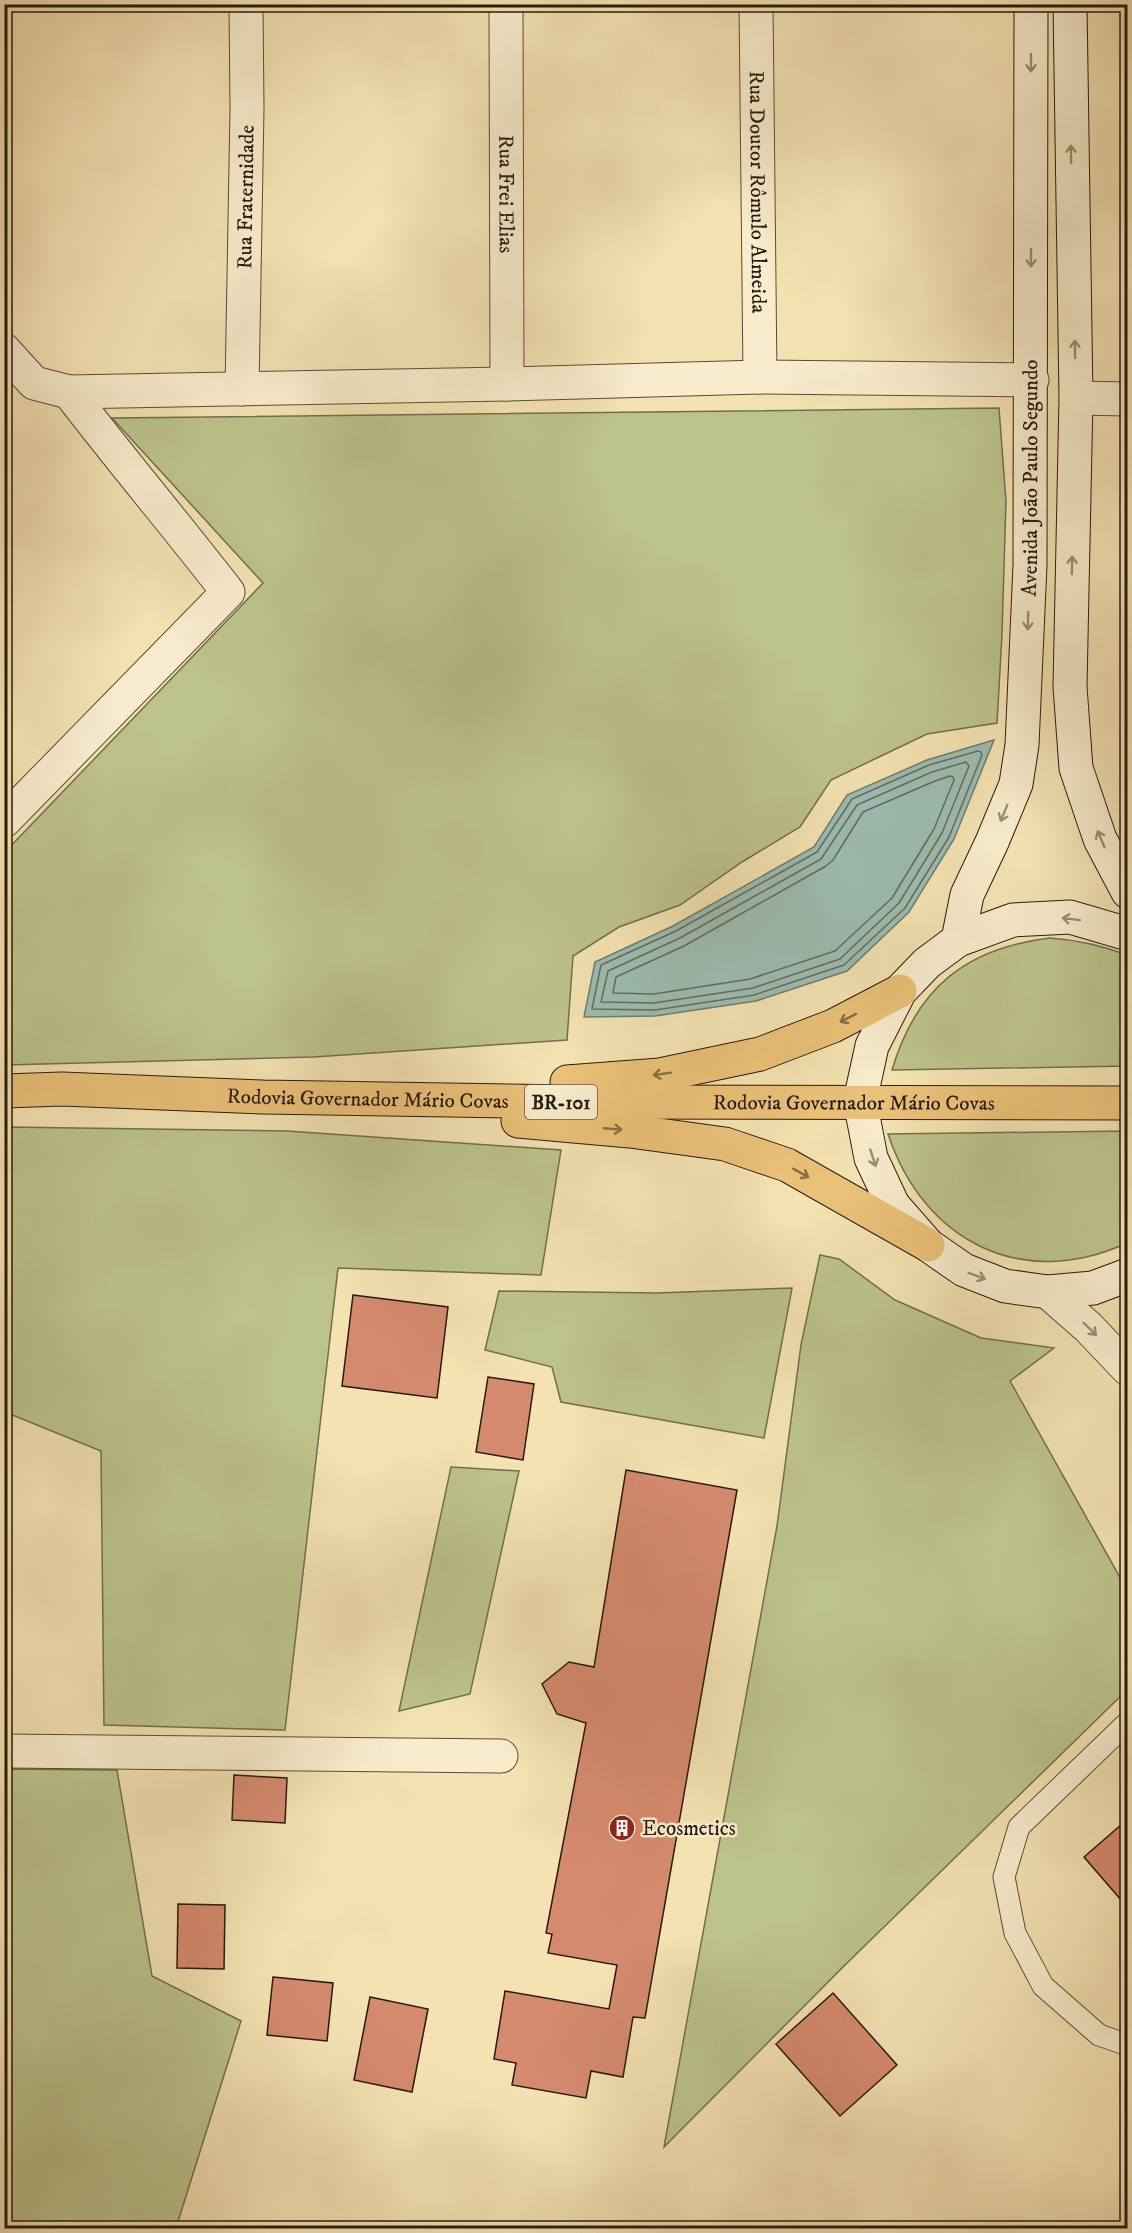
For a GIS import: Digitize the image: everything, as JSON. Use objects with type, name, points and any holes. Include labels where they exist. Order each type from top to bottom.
[{"type":"highway","points":[[262,1097],[340,1085],[416,1080],[575,1082],[660,1075],[760,1054],[833,1026],[900,991]]},
{"type":"highway","name":"Rodovia Governador Mário Covas","points":[[4,1091],[62,1089],[262,1097],[572,1102],[1128,1103]]},
{"type":"highway","points":[[262,1097],[305,1107],[469,1117],[619,1130],[724,1144],[787,1165],[927,1245]]},
{"type":"street","name":"Rua Fraternidade","points":[[242,388],[247,109],[246,4]]},
{"type":"street","name":"Rua Frei Elias","points":[[507,4],[507,384]]},
{"type":"street","name":"Rua Doutor Rômulo Almeida","points":[[756,4],[760,377]]},
{"type":"street","name":"Avenida João Paulo Segundo","points":[[958,940],[967,895],[1016,784],[1022,745],[1030,565],[1032,380],[1030,4]]},
{"type":"street","name":"Avenida João Paulo Segundo","points":[[1070,4],[1076,398],[1070,687],[1076,768],[1100,839],[1128,892]]},
{"type":"street","points":[[4,350],[34,384],[69,392],[760,377],[1032,380]]},
{"type":"street","points":[[4,821],[228,592],[69,392]]},
{"type":"street","points":[[1076,398],[1128,399]]},
{"type":"street","points":[[1128,934],[1070,917],[1013,920],[958,940],[927,963],[900,991],[872,1046],[860,1101],[871,1158],[893,1205],[927,1245],[964,1270],[1005,1286],[1048,1292],[1093,1288],[1128,1275]]},
{"type":"street","points":[[1048,1292],[1088,1326],[1128,1370]]},
{"type":"street","points":[[4,1751],[501,1756]]},
{"type":"lane","points":[[1128,1722],[1019,1827],[1004,1877],[1015,1933],[1044,1986],[1099,2035],[1128,2045]]},
{"type":"green space","points":[[999,408],[1006,501],[997,723],[927,734],[831,780],[800,827],[742,862],[680,905],[619,927],[573,956],[567,1040],[314,1057],[5,1065],[5,852],[263,583],[112,418]]},
{"type":"green space","points":[[1050,938],[1108,948],[1127,955],[1127,1066],[892,1070],[902,1041],[915,1017],[930,995],[948,977],[993,951]]},
{"type":"green space","points":[[5,1127],[287,1131],[561,1150],[541,1275],[338,1268],[285,1730],[104,1725],[101,1451],[5,1412]]},
{"type":"green space","points":[[1127,1131],[1127,1243],[1088,1257],[1050,1261],[1015,1258],[982,1247],[952,1229],[926,1203],[904,1172],[888,1134]]},
{"type":"green space","points":[[820,1255],[839,1259],[895,1300],[981,1338],[1054,1348],[1010,1381],[1127,1590],[1127,1690],[845,1965],[664,2147],[777,1526],[801,1345]]},
{"type":"green space","points":[[792,1288],[764,1438],[561,1402],[552,1367],[485,1350],[499,1291],[657,1293]]},
{"type":"green space","points":[[451,1467],[519,1471],[470,1694],[399,1711]]},
{"type":"green space","points":[[5,1769],[117,1770],[152,1976],[241,2021],[176,2228],[9,2228],[5,2226]]},
{"type":"water","points":[[994,740],[954,839],[909,912],[847,971],[756,1001],[655,1016],[584,1017],[595,962],[673,926],[814,847],[847,795],[927,760]]},
{"type":"building","points":[[353,1295],[448,1307],[437,1398],[342,1386]]},
{"type":"building","points":[[488,1377],[534,1384],[523,1460],[476,1452]]},
{"type":"building","name":"Ecosmetics","points":[[626,1470],[737,1490],[645,2018],[633,2017],[623,2077],[591,2071],[586,2098],[512,2085],[516,2063],[494,2059],[505,1991],[609,2009],[617,1965],[548,1953],[552,1934],[546,1933],[586,1723],[557,1714],[542,1684],[569,1662],[594,1667]]},
{"type":"building","points":[[234,1775],[287,1778],[285,1823],[232,1820]]},
{"type":"building","points":[[1128,1819],[1128,1908],[1084,1857]]},
{"type":"building","points":[[178,1904],[225,1905],[224,1969],[177,1968]]},
{"type":"building","points":[[273,1977],[333,1983],[327,2041],[267,2035]]},
{"type":"building","points":[[833,1993],[897,2065],[840,2116],[776,2044]]},
{"type":"building","points":[[370,1997],[428,2009],[412,2092],[354,2080]]},
{"type":"place","name":"Ecosmetics","points":[[622,1828]]}]
